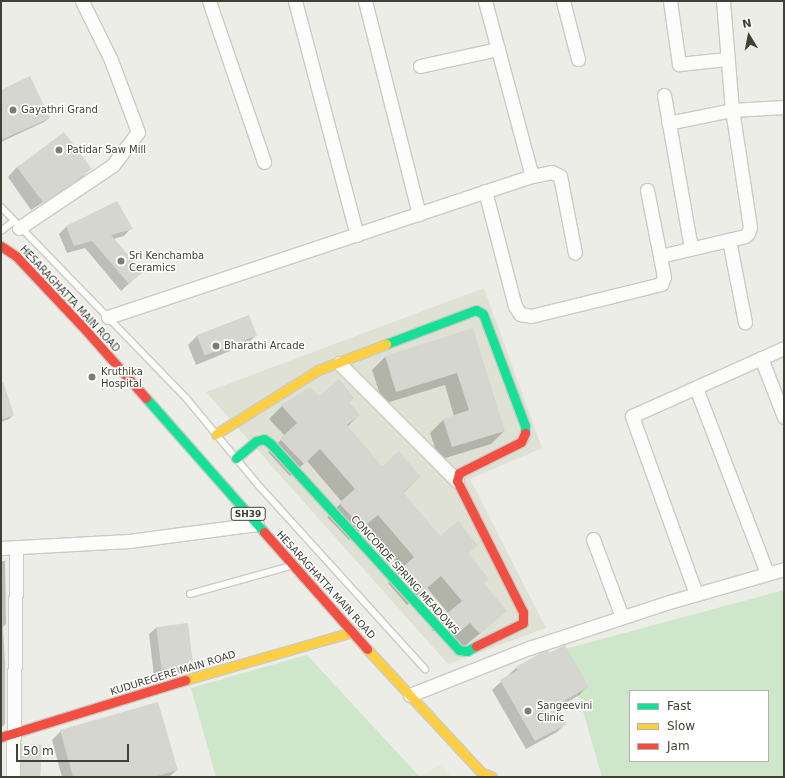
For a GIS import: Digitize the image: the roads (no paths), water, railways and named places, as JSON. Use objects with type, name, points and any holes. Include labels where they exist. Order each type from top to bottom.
[{"type":"street","points":[[17,224],[113,165],[138,132],[111,60],[82,1]]},
{"type":"street","points":[[209,1],[264,162]]},
{"type":"street","points":[[295,1],[357,235]]},
{"type":"street","points":[[365,1],[419,214]]},
{"type":"street","points":[[485,1],[532,176]]},
{"type":"street","points":[[562,1],[578,60]]},
{"type":"street","points":[[670,1],[679,64],[727,59]]},
{"type":"street","points":[[660,256],[745,236],[750,227],[732,110],[723,1]]},
{"type":"street","points":[[420,66],[498,49]]},
{"type":"street","points":[[664,95],[691,248]]},
{"type":"street","points":[[668,123],[732,110],[784,107]]},
{"type":"street","points":[[108,317],[532,176],[552,172],[560,176],[576,253]]},
{"type":"street","points":[[486,192],[515,306],[520,314],[531,316],[661,284],[664,277],[647,190]]},
{"type":"street","points":[[1,231],[8,238],[16,256]]},
{"type":"street","points":[[728,240],[744,322]]},
{"type":"street","name":"HESARAGHATTA MAIN ROAD","points":[[1,246],[16,256],[82,326],[352,632],[482,775],[492,777]]},
{"type":"street","points":[[216,434],[318,370],[476,310],[483,314],[525,426],[525,435],[521,442],[459,473],[457,481]]},
{"type":"street","points":[[696,594],[632,416],[784,348]]},
{"type":"street","points":[[761,358],[784,417]]},
{"type":"street","points":[[339,362],[457,481]]},
{"type":"street","points":[[696,388],[767,573]]},
{"type":"street","name":"CONCORDE SPRING MEADOWS","points":[[236,458],[256,441],[264,439],[270,443],[459,650],[467,650],[523,623],[523,612],[457,481]]},
{"type":"street","points":[[1,548],[129,541],[257,524]]},
{"type":"street","points":[[593,539],[622,617]]},
{"type":"street","points":[[14,777],[7,735],[16,548]]},
{"type":"street","points":[[410,695],[529,648],[696,594],[784,569]]},
{"type":"street","name":"KUDUREGERE MAIN ROAD","points":[[7,735],[174,683],[352,632]]},
{"type":"lane","points":[[1,207],[186,398],[260,487],[425,669]]},
{"type":"lane","points":[[1,231],[17,224]]},
{"type":"lane","points":[[190,594],[293,565]]},
{"type":"place","name":"Gayathri Grand","points":[[13,110]]},
{"type":"place","name":"Patidar Saw Mill","points":[[59,150]]},
{"type":"place","name":"Sri Kenchamba Ceramics","points":[[121,261]]},
{"type":"place","name":"Bharathi Arcade","points":[[216,346]]},
{"type":"place","name":"Kruthika Hospital","points":[[92,377]]},
{"type":"place","name":"Sangeevini Clinic","points":[[528,711]]}]
